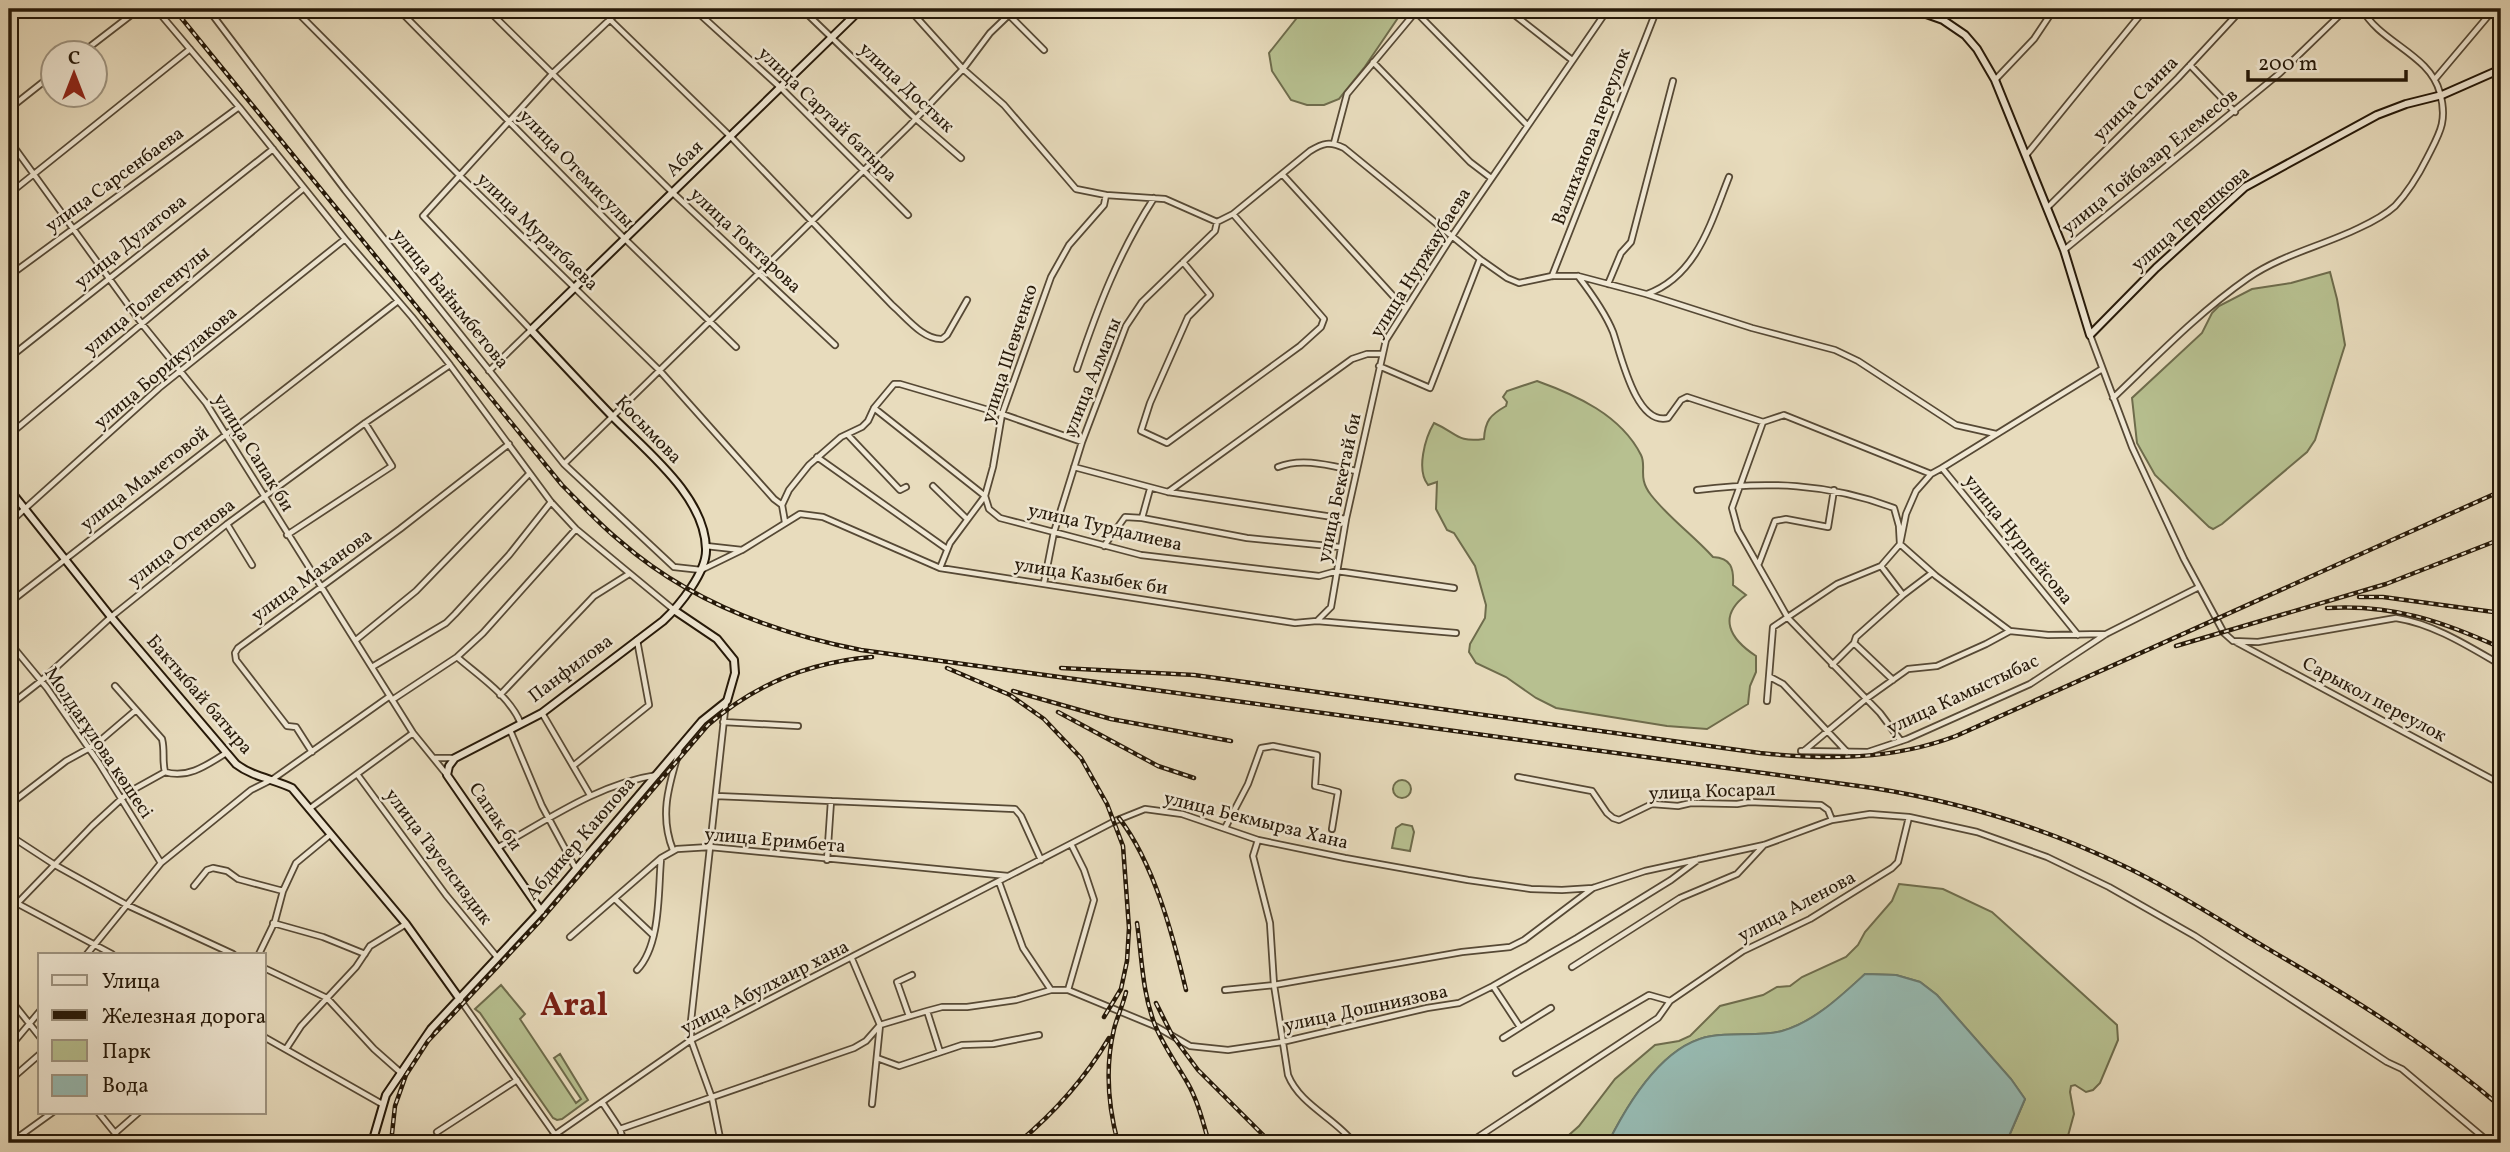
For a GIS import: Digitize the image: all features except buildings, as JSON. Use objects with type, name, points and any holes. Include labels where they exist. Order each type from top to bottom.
[{"type":"street","points":[[156,9],[398,300],[450,365],[551,502],[576,529],[629,574],[674,610],[717,639],[732,655],[735,673],[723,722],[691,1021],[691,1040],[712,1098],[721,1143]]},
{"type":"street","name":"улица Байымбетова","points":[[208,9],[345,190],[564,464],[674,567],[701,570]]},
{"type":"street","name":"улица Муратбаева","points":[[294,9],[660,371],[782,505]]},
{"type":"street","name":"улица Отемисулы","points":[[398,9],[625,239],[736,347]]},
{"type":"street","name":"улица Токтарова","points":[[487,9],[673,193],[835,345]]},
{"type":"street","points":[[599,9],[731,137],[892,305],[934,340],[942,340],[947,335],[967,300]]},
{"type":"street","points":[[489,371],[531,330],[423,216],[553,73],[621,9]]},
{"type":"street","name":"улица Сартай батыра","points":[[694,9],[781,88],[908,215]]},
{"type":"street","name":"улица Достык","points":[[802,9],[916,119],[961,158]]},
{"type":"street","name":"Абая","points":[[531,330],[861,9]]},
{"type":"street","points":[[909,9],[963,69],[1004,105],[1076,189],[1106,195],[1165,199],[1217,222]]},
{"type":"street","points":[[1003,9],[1044,50]]},
{"type":"street","points":[[564,464],[916,119],[963,69],[1008,13],[1015,9]]},
{"type":"street","points":[[1507,9],[1572,60]]},
{"type":"street","points":[[1595,9],[1603,15]]},
{"type":"street","name":"улица Нуржаубаева","points":[[1168,492],[1352,359],[1382,355],[1386,340],[1452,236],[1608,9]]},
{"type":"street","name":"Валиханова переулок","points":[[1552,276],[1657,9]]},
{"type":"street","points":[[1912,9],[1943,20],[1965,35],[1977,49],[1995,80],[2048,207],[2090,335],[2132,447],[2183,559],[2224,633],[2233,640],[2258,642],[2396,618],[2416,621],[2501,665]]},
{"type":"street","points":[[1943,20],[1952,9]]},
{"type":"street","points":[[1995,80],[2028,46],[2054,9]]},
{"type":"street","points":[[2026,154],[2145,9]]},
{"type":"street","name":"улица Саина","points":[[2048,207],[2242,9]]},
{"type":"street","name":"улица Тойбазар Елемесов","points":[[2064,250],[2235,112],[2346,9]]},
{"type":"street","points":[[2113,398],[2195,318],[2249,278],[2274,262],[2380,218],[2414,183],[2440,137],[2443,124],[2441,95],[2435,79],[2425,67],[2374,24],[2362,9]]},
{"type":"street","points":[[2435,79],[2494,9]]},
{"type":"street","points":[[1527,125],[1417,10],[1347,94],[1334,143],[1344,148],[1507,278],[1519,283],[1552,276],[1578,276],[1835,350],[1858,361],[1956,425],[1996,435]]},
{"type":"street","points":[[101,38],[135,12]]},
{"type":"street","points":[[9,194],[190,49]]},
{"type":"street","points":[[1373,62],[1470,162],[1491,178]]},
{"type":"street","points":[[2190,65],[2235,112]]},
{"type":"street","name":"улица Терешкова","points":[[2090,335],[2156,268],[2245,187],[2377,115],[2441,95],[2501,69]]},
{"type":"street","points":[[1608,284],[1621,253],[1631,242],[1673,81]]},
{"type":"street","points":[[9,109],[38,86]]},
{"type":"street","name":"улица Сарсенбаева","points":[[9,276],[239,107]]},
{"type":"street","name":"улица Сапак би","points":[[9,140],[142,324],[206,403],[413,733],[447,775]]},
{"type":"street","name":"улица Алматы","points":[[1044,583],[1054,532],[1074,467],[1104,377],[1126,326],[1142,302],[1215,231],[1217,222],[1233,214],[1323,144],[1334,143]]},
{"type":"street","name":"улица Дулатова","points":[[9,358],[273,149]]},
{"type":"street","points":[[1282,174],[1405,309]]},
{"type":"street","points":[[1646,294],[1662,288],[1689,263],[1700,247],[1729,177]]},
{"type":"street","name":"улица Толегенулы","points":[[9,435],[304,188]]},
{"type":"street","name":"улица Шевченко","points":[[940,568],[956,532],[985,496],[1002,414],[1059,259],[1104,205],[1106,195]]},
{"type":"street","points":[[1077,369],[1101,298],[1132,232],[1154,198]]},
{"type":"street","points":[[1183,262],[1210,295],[1188,317],[1150,403],[1141,431],[1167,443],[1300,346],[1321,327],[1324,318],[1233,214]]},
{"type":"street","name":"улица Борикулакова","points":[[9,523],[181,370],[345,239]]},
{"type":"street","points":[[1379,366],[1430,388],[1480,259]]},
{"type":"street","points":[[1578,276],[1595,297],[1613,331],[1625,372],[1646,411],[1661,420],[1668,418],[1681,400],[1687,397],[1763,422],[1784,415],[1931,474],[1916,491],[1906,514],[1900,544],[1881,566],[1837,584],[1773,627],[1767,701]]},
{"type":"street","name":"улица Маметовой","points":[[9,603],[398,300]]},
{"type":"street","name":"Косымова","points":[[531,330],[681,487],[701,524],[706,546]]},
{"type":"street","name":"улица Бекетай би","points":[[1317,621],[1331,607],[1340,547],[1382,355]]},
{"type":"street","name":"улица Отенова","points":[[9,706],[41,681],[111,617],[227,524],[365,423],[450,365]]},
{"type":"street","points":[[1942,468],[2102,369]]},
{"type":"street","points":[[785,522],[782,505],[793,484],[817,457],[841,436],[862,427],[894,384],[1002,414],[1082,442]]},
{"type":"street","name":"улица Турдалиева","points":[[874,408],[985,496],[989,509],[1000,517],[1141,555],[1319,576],[1337,572],[1454,588]]},
{"type":"street","points":[[1763,422],[1732,508],[1738,530],[1788,618],[1880,713],[1901,741]]},
{"type":"street","points":[[287,534],[392,466],[365,423]]},
{"type":"street","points":[[847,434],[900,490],[906,487]]},
{"type":"street","name":"улица Маханова","points":[[312,752],[296,727],[287,726],[236,660],[235,653],[509,444]]},
{"type":"street","points":[[817,457],[947,549]]},
{"type":"street","points":[[1278,467],[1291,462],[1314,463],[1356,471]]},
{"type":"street","points":[[1074,467],[1150,489],[1346,519]]},
{"type":"street","name":"улица Нурпейсова","points":[[1931,474],[1942,468],[2078,635]]},
{"type":"street","points":[[356,640],[416,592],[530,474]]},
{"type":"street","points":[[1697,490],[1739,484],[1797,484],[1833,490],[1894,508],[1900,544],[1933,573],[2010,631],[2048,635],[2106,634]]},
{"type":"street","points":[[933,486],[967,519]]},
{"type":"street","name":"Бактыбай батыра","points":[[9,489],[111,617],[226,753],[247,772],[273,779],[292,788],[406,924],[459,998]]},
{"type":"street","points":[[1142,518],[1150,489]]},
{"type":"street","points":[[1759,564],[1775,521],[1786,519],[1828,527],[1833,490]]},
{"type":"street","points":[[372,667],[446,623],[509,555],[551,502]]},
{"type":"street","name":"улица Казыбек би","points":[[701,570],[742,550],[800,514],[823,517],[940,568],[1295,624],[1317,621],[1455,633]]},
{"type":"street","points":[[1104,546],[1125,517],[1247,538],[1340,547]]},
{"type":"street","points":[[227,524],[252,565]]},
{"type":"street","points":[[88,953],[161,863],[251,790],[273,779],[391,698],[457,657],[483,633],[576,529]]},
{"type":"street","points":[[701,570],[706,546],[742,550]]},
{"type":"street","points":[[1881,566],[1903,595]]},
{"type":"street","name":"Панфилова","points":[[455,758],[542,713],[674,610],[701,570]]},
{"type":"street","points":[[1832,665],[1854,643],[1856,637],[1903,595],[1933,573]]},
{"type":"street","points":[[500,695],[594,596],[629,574]]},
{"type":"street","name":"улица Камыстыбас","points":[[1829,731],[1803,751],[1868,752],[1901,741],[2030,684],[2106,634],[2199,587]]},
{"type":"street","points":[[1829,731],[1866,699],[1908,669],[1937,666],[1986,645],[2010,631]]},
{"type":"street","points":[[573,766],[649,705],[636,639]]},
{"type":"street","name":"Сарыкол переулок","points":[[2233,640],[2501,783]]},
{"type":"street","name":"Молдағұлова көшесі","points":[[9,642],[41,681],[88,749],[161,863]]},
{"type":"street","points":[[1854,643],[1893,680]]},
{"type":"street","points":[[457,657],[500,695],[522,724]]},
{"type":"street","points":[[1770,677],[1783,684],[1847,752]]},
{"type":"street","points":[[115,686],[162,739],[165,749],[161,759],[165,772]]},
{"type":"street","name":"Абдикер Каюпова","points":[[372,1143],[382,1104],[400,1072],[431,1029],[541,911],[702,721],[727,701]]},
{"type":"street","points":[[9,805],[66,761],[88,749],[136,710]]},
{"type":"street","points":[[542,713],[590,795]]},
{"type":"street","points":[[723,722],[798,726]]},
{"type":"street","points":[[510,730],[548,819],[576,869]]},
{"type":"street","points":[[309,808],[413,733]]},
{"type":"street","points":[[1225,828],[1248,784],[1261,748],[1273,746],[1317,755],[1315,786],[1338,792],[1332,829]]},
{"type":"street","points":[[673,850],[665,803],[666,790],[679,750]]},
{"type":"street","points":[[9,912],[92,826],[129,792],[165,772],[174,775],[188,773],[226,753]]},
{"type":"street","points":[[433,758],[455,758]]},
{"type":"street","points":[[447,775],[455,758]]},
{"type":"street","name":"улица Тауелсиздик","points":[[357,774],[446,895],[497,957]]},
{"type":"street","name":"Сапак би","points":[[447,775],[541,911]]},
{"type":"street","points":[[497,848],[590,795],[632,779],[658,775]]},
{"type":"street","name":"улица Косарал","points":[[1518,777],[1592,791],[1607,813],[1619,820],[1652,804],[1678,806],[1691,803],[1749,802],[1821,804],[1828,810],[1832,820]]},
{"type":"street","points":[[716,796],[1015,809],[1021,816],[1041,860]]},
{"type":"street","points":[[827,860],[831,801]]},
{"type":"street","name":"улица Бекмырза Хана","points":[[1010,876],[1115,821],[1145,809],[1182,814],[1258,840],[1468,880],[1531,889],[1592,888]]},
{"type":"street","points":[[1225,990],[1274,985],[1462,952],[1510,947],[1570,907],[1592,888],[1701,858],[1764,845],[1832,820],[1870,814],[1909,817],[1977,832],[2047,857],[2141,905],[2195,936],[2387,1062],[2402,1069],[2490,1143]]},
{"type":"street","name":"улица Аленова","points":[[1469,1143],[1658,1018],[1670,1001],[1743,951],[1810,919],[1892,868],[1898,862],[1909,817]]},
{"type":"street","points":[[259,953],[296,863],[331,834]]},
{"type":"street","points":[[9,835],[55,865],[127,905],[231,953]]},
{"type":"street","points":[[1258,840],[1253,856],[1270,923],[1274,985],[1282,1042],[1292,1085],[1354,1143]]},
{"type":"street","points":[[1068,990],[1094,900],[1084,870],[1071,844]]},
{"type":"street","points":[[1572,967],[1680,898],[1737,874],[1764,845]]},
{"type":"street","name":"улица Еримбета","points":[[570,937],[673,850],[710,847],[1010,876]]},
{"type":"street","points":[[637,970],[650,952],[654,936],[661,858]]},
{"type":"street","name":"улица Дошниязова","points":[[880,1026],[942,1007],[958,1008],[1016,1000],[1051,990],[1068,990],[1155,1026],[1190,1046],[1228,1050],[1282,1042],[1459,1003],[1577,938],[1671,880],[1701,858]]},
{"type":"street","points":[[194,886],[207,870],[213,868],[227,871],[238,879],[283,891]]},
{"type":"street","name":"улица Абулхаир хана","points":[[543,1143],[691,1040],[1010,876]]},
{"type":"street","points":[[999,882],[1023,948],[1051,990]]},
{"type":"street","points":[[9,899],[110,953]]},
{"type":"street","points":[[615,899],[654,936]]},
{"type":"street","points":[[273,923],[323,937],[365,954]]},
{"type":"street","points":[[286,1049],[301,1026],[356,967],[370,946],[406,924]]},
{"type":"street","points":[[852,959],[880,1026],[872,1104]]},
{"type":"street","points":[[266,969],[327,998],[374,1049],[400,1072]]},
{"type":"street","points":[[909,1016],[897,982],[912,975]]},
{"type":"street","points":[[1493,986],[1520,1027]]},
{"type":"street","points":[[1516,1073],[1649,995],[1670,1001]]},
{"type":"street","points":[[9,998],[38,1034]]},
{"type":"street","points":[[459,998],[559,1143]]},
{"type":"street","points":[[1503,1038],[1551,1008]]},
{"type":"street","points":[[928,1011],[940,1052]]},
{"type":"street","points":[[9,1048],[38,1014]]},
{"type":"street","points":[[620,1129],[854,1048],[866,1041],[880,1026]]},
{"type":"street","points":[[877,1058],[899,1066],[970,1043],[993,1044],[1039,1035]]},
{"type":"street","points":[[266,1038],[382,1104]]},
{"type":"street","points":[[9,1081],[38,1056]]},
{"type":"street","points":[[437,1132],[517,1080]]},
{"type":"street","points":[[602,1102],[620,1129],[624,1143]]},
{"type":"street","points":[[10,1143],[50,1114]]},
{"type":"street","points":[[100,1114],[123,1143]]},
{"type":"street","points":[[115,1133],[137,1114]]},
{"type":"green space","points":[[1304,9],[1404,9],[1364,68],[1339,99],[1324,105],[1307,105],[1291,100],[1272,71],[1269,53]]},
{"type":"green space","points":[[2330,272],[2345,345],[2315,440],[2307,452],[2213,529],[2155,475],[2137,443],[2132,398],[2202,333],[2212,313],[2219,306],[2252,289],[2291,283]]},
{"type":"green space","points":[[1537,381],[1582,400],[1622,429],[1641,455],[1644,483],[1651,495],[1713,557],[1728,562],[1732,569],[1733,585],[1746,595],[1732,611],[1730,627],[1739,642],[1756,656],[1756,672],[1750,686],[1748,704],[1707,729],[1667,726],[1556,708],[1506,677],[1476,663],[1469,652],[1470,644],[1485,618],[1486,605],[1475,566],[1454,533],[1447,530],[1436,509],[1437,482],[1428,485],[1424,479],[1422,463],[1425,445],[1434,423],[1468,440],[1484,439],[1489,419],[1506,406],[1507,402],[1503,397],[1507,391]]},
{"type":"green space","points":[[1398,780],[1406,780],[1411,789],[1409,796],[1398,798],[1393,793],[1393,785]]},
{"type":"green space","points":[[1402,824],[1412,826],[1414,832],[1410,851],[1392,848],[1396,828]]},
{"type":"green space","points":[[1899,884],[1943,889],[1992,912],[2117,1025],[2118,1040],[2100,1083],[2093,1090],[2086,1092],[2075,1085],[2071,1086],[2074,1114],[2066,1143],[2006,1143],[2025,1099],[2011,1079],[1937,995],[1920,982],[1896,975],[1865,974],[1826,1007],[1794,1027],[1774,1033],[1712,1036],[1678,1050],[1663,1062],[1637,1093],[1608,1143],[1560,1143],[1579,1126],[1615,1079],[1655,1045],[1679,1041],[1690,1036],[1720,1006],[1763,995],[1777,987],[1790,986],[1802,977],[1846,957],[1892,901]]},
{"type":"green space","points":[[501,985],[525,1014],[520,1019],[576,1103],[581,1099],[554,1058],[560,1054],[588,1100],[562,1119],[553,1118],[475,1009]]},
{"type":"water","points":[[1865,974],[1896,975],[1920,982],[1937,995],[2011,1079],[2025,1099],[2006,1143],[1608,1143],[1637,1093],[1663,1062],[1678,1050],[1712,1036],[1765,1034],[1794,1027],[1826,1007]]},
{"type":"railway","points":[[174,9],[562,485],[605,528],[646,562],[703,597],[764,624],[861,650],[1873,788],[1971,809],[2065,840],[2167,889],[2370,1011],[2450,1066],[2501,1107]]},
{"type":"railway","points":[[1061,668],[1194,675],[1760,753],[1810,757],[1884,754],[1956,736],[2501,491]]},
{"type":"railway","points":[[2176,646],[2386,584],[2501,539]]},
{"type":"railway","points":[[2359,597],[2383,597],[2501,613]]},
{"type":"railway","points":[[2327,608],[2351,607],[2416,616],[2501,648]]},
{"type":"railway","points":[[391,1143],[395,1106],[406,1075],[428,1041],[539,922],[708,725],[744,698],[784,678],[827,664],[872,657]]},
{"type":"railway","points":[[947,668],[1010,695],[1044,719],[1081,758],[1107,804],[1123,846],[1129,928],[1127,961],[1121,989],[1104,1017]]},
{"type":"railway","points":[[1013,691],[1111,719],[1231,741]]},
{"type":"railway","points":[[1058,712],[1158,766],[1194,778]]},
{"type":"railway","points":[[1119,818],[1142,856],[1161,901],[1186,990]]},
{"type":"railway","points":[[1137,923],[1151,1013],[1162,1040],[1194,1097],[1209,1143]]},
{"type":"railway","points":[[1118,1143],[1110,1101],[1109,1058],[1114,1029],[1126,992]]},
{"type":"railway","points":[[1156,1003],[1172,1035],[1198,1070],[1271,1143]]},
{"type":"railway","points":[[1018,1143],[1068,1094],[1109,1038]]},
{"type":"district","name":"Aral","points":[[574,1007]]}]
